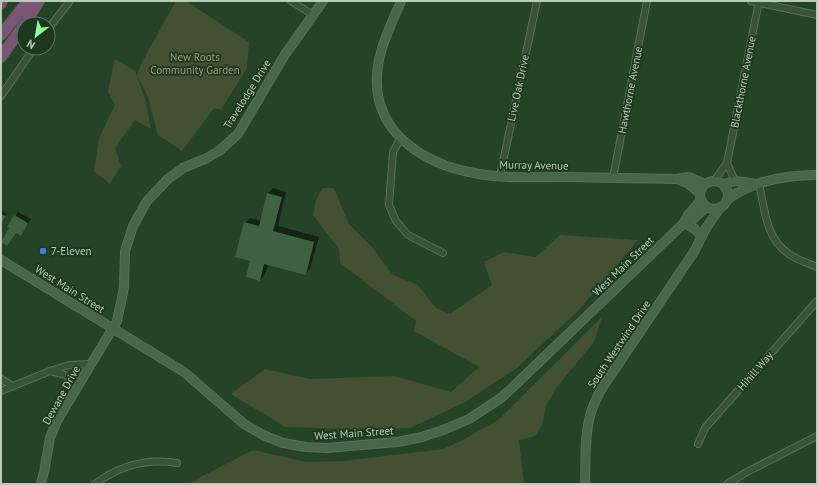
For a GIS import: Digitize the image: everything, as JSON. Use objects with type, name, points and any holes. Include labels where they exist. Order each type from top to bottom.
[{"type":"highway","points":[[1,35],[28,1]]},
{"type":"highway","points":[[29,16],[39,1]]},
{"type":"highway","points":[[1,57],[16,35]]},
{"type":"street","points":[[56,19],[70,1]]},
{"type":"street","points":[[291,1],[313,15]]},
{"type":"street","name":"Travelodge Drive","points":[[91,364],[117,321],[124,288],[125,251],[133,226],[147,201],[168,179],[183,168],[205,159],[219,151],[238,134],[284,56],[323,1]]},
{"type":"street","name":"Murray Avenue","points":[[401,1],[379,58],[376,79],[377,92],[389,125],[400,139],[419,153],[445,165],[475,174],[500,176],[677,179],[689,177],[705,184]]},
{"type":"street","name":"Live Oak Drive","points":[[500,176],[537,1]]},
{"type":"street","name":"Hawthorne Avenue","points":[[613,178],[647,1]]},
{"type":"street","points":[[751,1],[817,15]]},
{"type":"street","name":"Blackthorne Avenue","points":[[714,181],[727,162],[759,2]]},
{"type":"street","points":[[1,96],[28,56]]},
{"type":"street","points":[[400,139],[393,152],[389,205],[396,221],[408,235],[443,253]]},
{"type":"street","points":[[727,162],[735,181]]},
{"type":"street","points":[[728,199],[739,191],[759,184],[795,175],[817,175]]},
{"type":"street","name":"Murray Avenue","points":[[677,179],[687,183],[703,202]]},
{"type":"street","points":[[714,181],[723,184],[729,193],[728,199],[725,205],[720,208],[713,209],[703,202],[702,188],[705,184],[714,181]]},
{"type":"street","points":[[723,184],[735,181],[759,184]]},
{"type":"street","points":[[759,184],[768,227],[774,240],[789,254],[817,267]]},
{"type":"street","name":"West Main Street","points":[[1,260],[184,372],[235,418],[253,430],[273,439],[294,445],[316,448],[397,442],[422,437],[444,430],[469,419],[501,398],[684,223],[688,215],[703,202]]},
{"type":"street","name":"South Westwind Drive","points":[[703,202],[706,228]]},
{"type":"street","name":"South Westwind Drive","points":[[585,484],[587,428],[595,400],[694,252],[706,228],[720,208]]},
{"type":"street","points":[[684,223],[695,229],[702,237]]},
{"type":"street","name":"Hihill Way","points":[[698,444],[705,428],[817,301]]},
{"type":"street","points":[[1,391],[69,365],[91,364]]},
{"type":"street","name":"Dewane Drive","points":[[41,484],[50,438],[57,421],[91,364]]},
{"type":"street","points":[[50,371],[62,374],[79,383]]},
{"type":"street","points":[[1,379],[13,386]]},
{"type":"street","points":[[727,484],[817,436]]},
{"type":"street","points":[[95,484],[107,475],[121,468],[155,461],[177,463]]},
{"type":"green space","name":"New Roots Community Garden","points":[[176,1],[186,1],[249,42],[247,68],[221,110],[214,108],[182,151],[158,135],[148,97],[137,75],[142,62]]},
{"type":"green space","points":[[115,59],[135,71],[145,99],[151,129],[135,120],[115,148],[121,166],[110,184],[94,171],[99,138],[115,105],[108,91]]},
{"type":"green space","points":[[323,188],[334,188],[349,224],[372,247],[393,275],[418,285],[436,308],[450,314],[492,285],[484,262],[504,252],[536,257],[560,235],[638,240],[578,311],[517,368],[467,401],[410,428],[357,429],[285,427],[231,394],[265,369],[310,379],[394,376],[451,392],[479,367],[414,331],[416,321],[340,263],[339,249],[313,215],[316,200]]},
{"type":"green space","points":[[602,317],[594,342],[556,388],[546,406],[542,425],[535,436],[519,440],[524,484],[187,484],[253,450],[307,462],[343,461],[443,449],[465,439],[498,420]]},
{"type":"building","points":[[267,193],[282,197],[273,231],[314,242],[306,275],[264,264],[260,281],[246,277],[250,261],[235,257],[244,222],[259,226]]},
{"type":"building","points":[[1,214],[6,216],[1,224]]},
{"type":"building","points":[[14,215],[28,223],[21,236],[16,233],[7,246],[1,242]]},
{"type":"place","name":"7-Eleven","points":[[43,251]]}]
